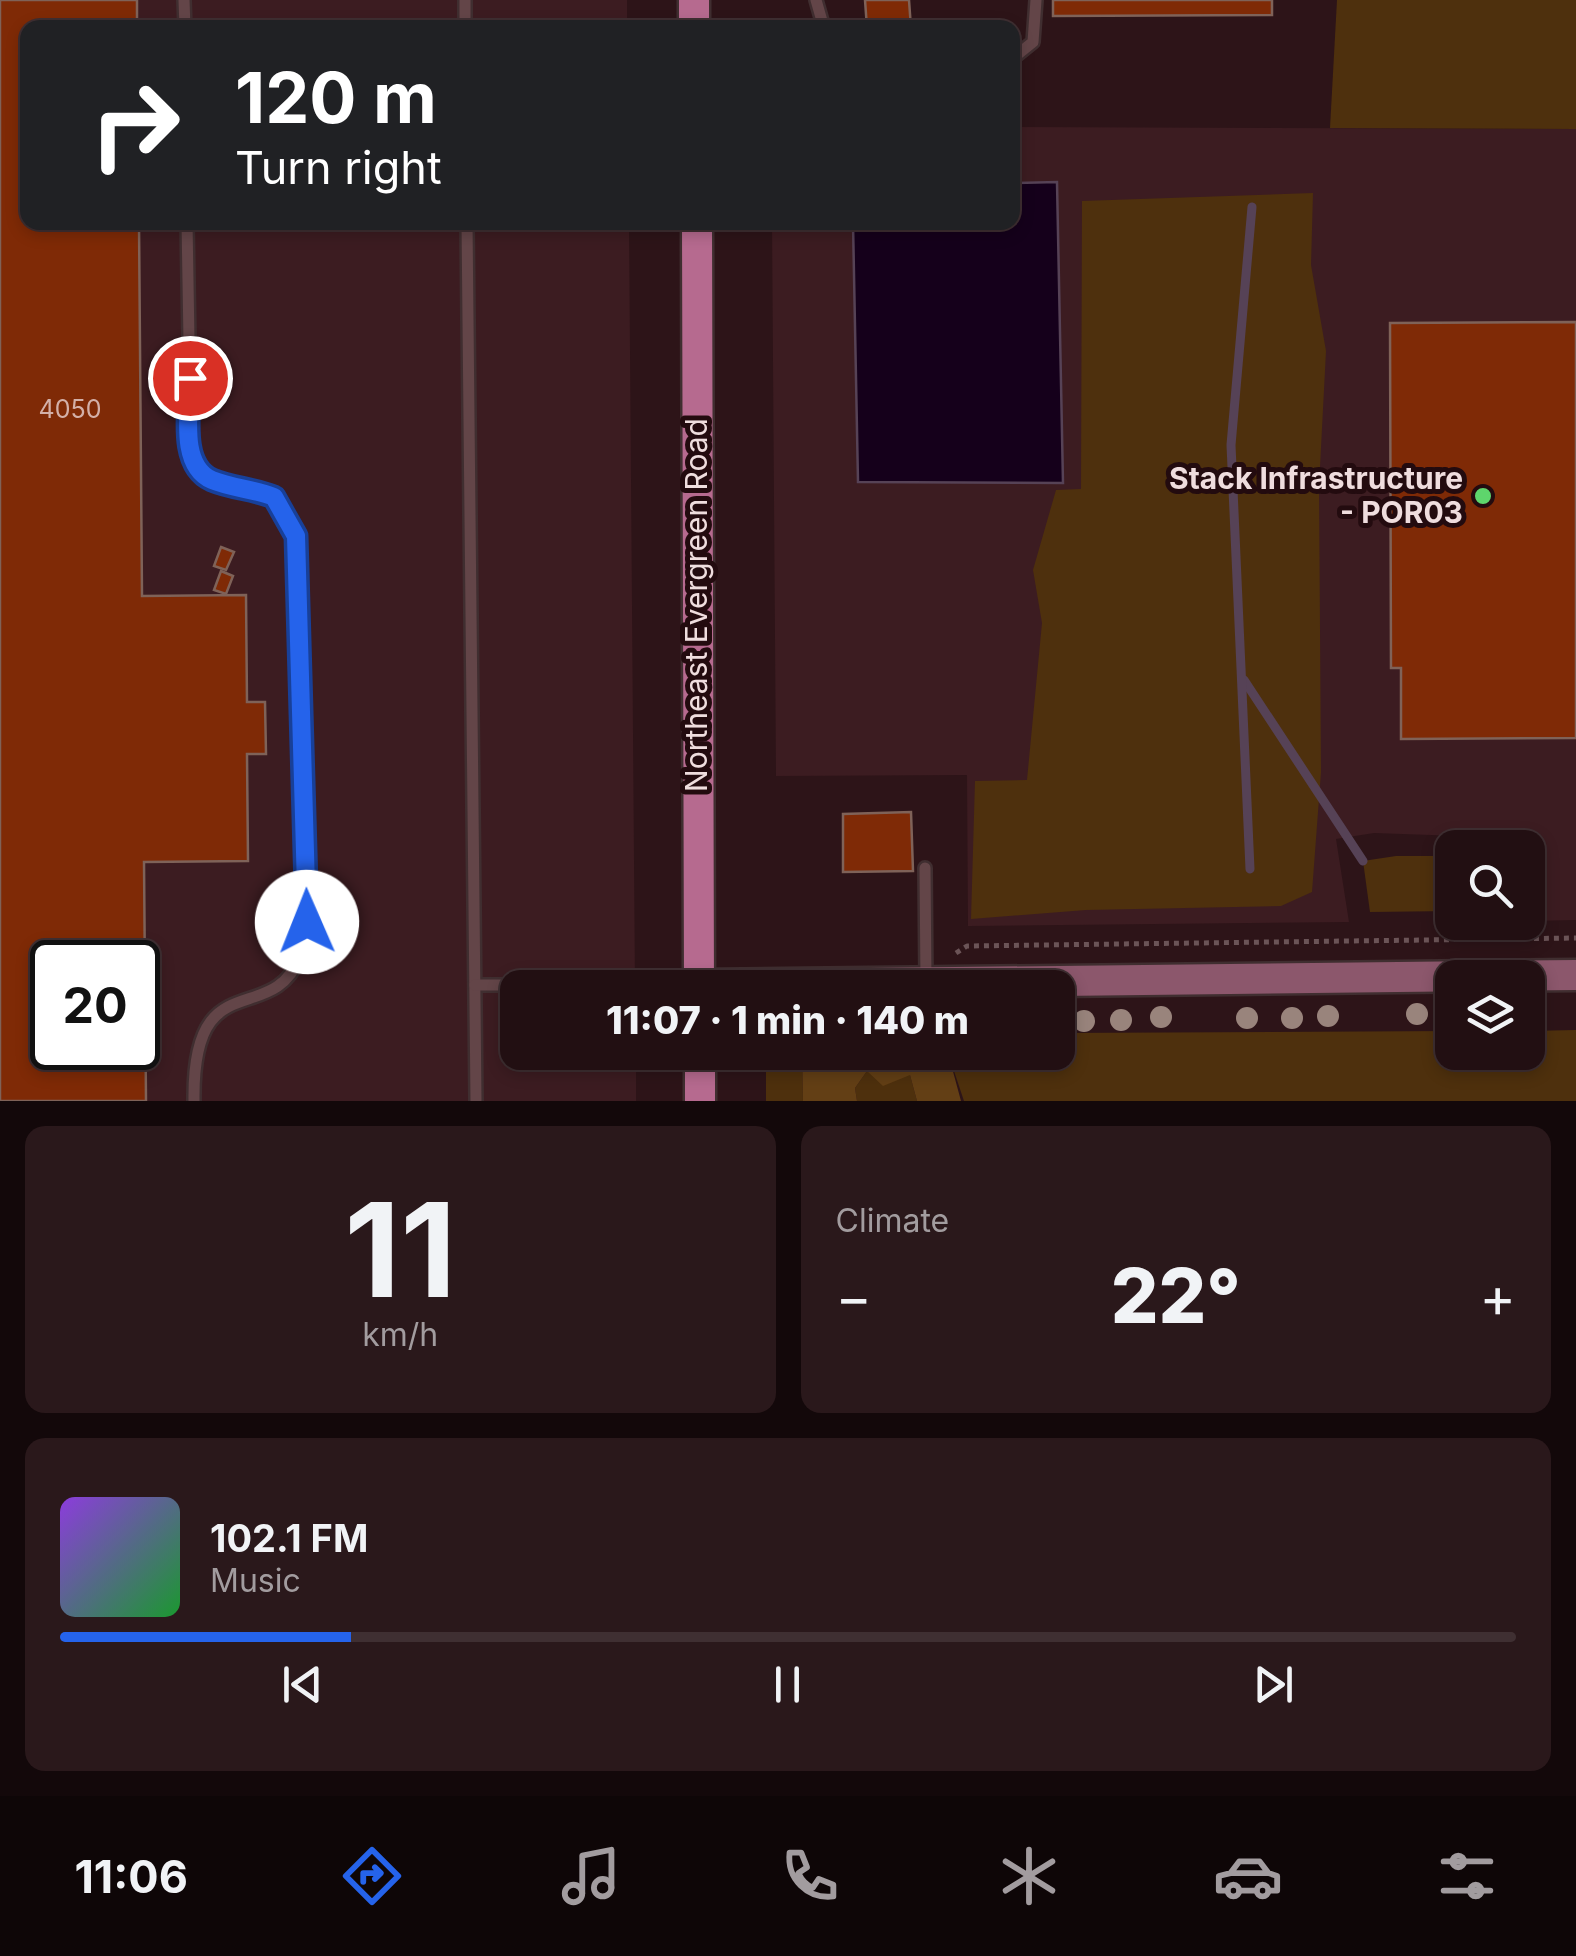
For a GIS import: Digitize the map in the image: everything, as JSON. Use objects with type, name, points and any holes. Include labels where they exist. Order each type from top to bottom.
[{"type":"main road","name":"Northeast Evergreen Road","points":[[697,230],[699,970]]},
{"type":"main road","points":[[700,1070],[700,1101]]},
{"type":"street","points":[[1075,980],[1576,975]]},
{"type":"lane","points":[[1020,53],[1033,42],[1036,0]]},
{"type":"lane","points":[[188,230],[191,459],[199,472],[215,481],[274,497],[296,536],[307,908],[300,958],[290,972],[264,992],[214,1014],[206,1025],[193,1058],[194,1101]]},
{"type":"lane","points":[[467,230],[476,1101]]},
{"type":"lane","points":[[925,868],[926,970]]},
{"type":"lane","points":[[475,985],[500,985]]},
{"type":"path","points":[[966,946],[1576,938]]},
{"type":"shaded area","points":[[0,0],[627,0],[627,20],[20,20],[20,230],[629,230],[635,970],[500,970],[500,1070],[636,1070],[636,1101],[0,1101]]},
{"type":"shaded area","points":[[1337,0],[1576,0],[1576,129],[1330,128]]},
{"type":"shaded area","points":[[1020,127],[1576,129],[1576,920],[1545,921],[1545,830],[1435,830],[1435,835],[1374,833],[1336,839],[1349,922],[968,926],[967,775],[776,776],[772,230],[1020,230]]},
{"type":"shaded area","points":[[1057,182],[1063,483],[858,482],[853,230],[1020,230],[1020,183]]},
{"type":"shaded area","points":[[1313,193],[1311,265],[1326,351],[1319,486],[1321,772],[1312,892],[1281,906],[1086,910],[971,919],[975,781],[1027,780],[1042,623],[1033,570],[1056,490],[1081,489],[1082,201]]},
{"type":"shaded area","points":[[1435,856],[1435,911],[1370,912],[1363,861]]},
{"type":"shaded area","points":[[1576,1030],[1576,1101],[964,1101],[954,1070],[1075,1070],[1075,1033],[1435,1031],[1435,1070],[1545,1070],[1545,1031]]},
{"type":"shaded area","points":[[766,1070],[802,1070],[803,1101],[766,1101]]},
{"type":"shaded area","points":[[802,1070],[953,1070],[961,1101],[917,1101],[910,1075],[883,1086],[867,1071],[855,1088],[857,1101],[803,1101]]},
{"type":"shaded area","points":[[867,1071],[910,1075],[917,1101],[857,1101],[855,1088]]},
{"type":"building","points":[[0,0],[137,0],[137,20],[20,20],[20,230],[139,230],[142,596],[246,595],[247,702],[265,702],[266,754],[247,754],[248,861],[144,862],[145,940],[30,940],[30,1070],[146,1070],[146,1101],[0,1101]]},
{"type":"building","points":[[865,0],[909,0],[910,20],[866,20]]},
{"type":"building","points":[[1053,0],[1272,0],[1272,15],[1053,16]]},
{"type":"building","name":"Stack Infrastructure - POR03","points":[[1576,322],[1576,738],[1401,739],[1401,668],[1391,668],[1390,323]]},
{"type":"building","points":[[221,547],[234,552],[226,570],[214,566]]},
{"type":"building","points":[[221,571],[233,576],[226,594],[214,590]]},
{"type":"building","points":[[911,812],[913,871],[843,872],[843,814]]},
{"type":"waterway","points":[[1250,869],[1231,445],[1252,207]]},
{"type":"waterway","points":[[1244,680],[1363,861]]},
{"type":"place","name":"Stack Infrastructure - POR03","points":[[1483,496]]},
{"type":"route","points":[[190,378],[191,459],[199,472],[215,481],[246,486],[274,497],[296,536],[307,922]]}]
